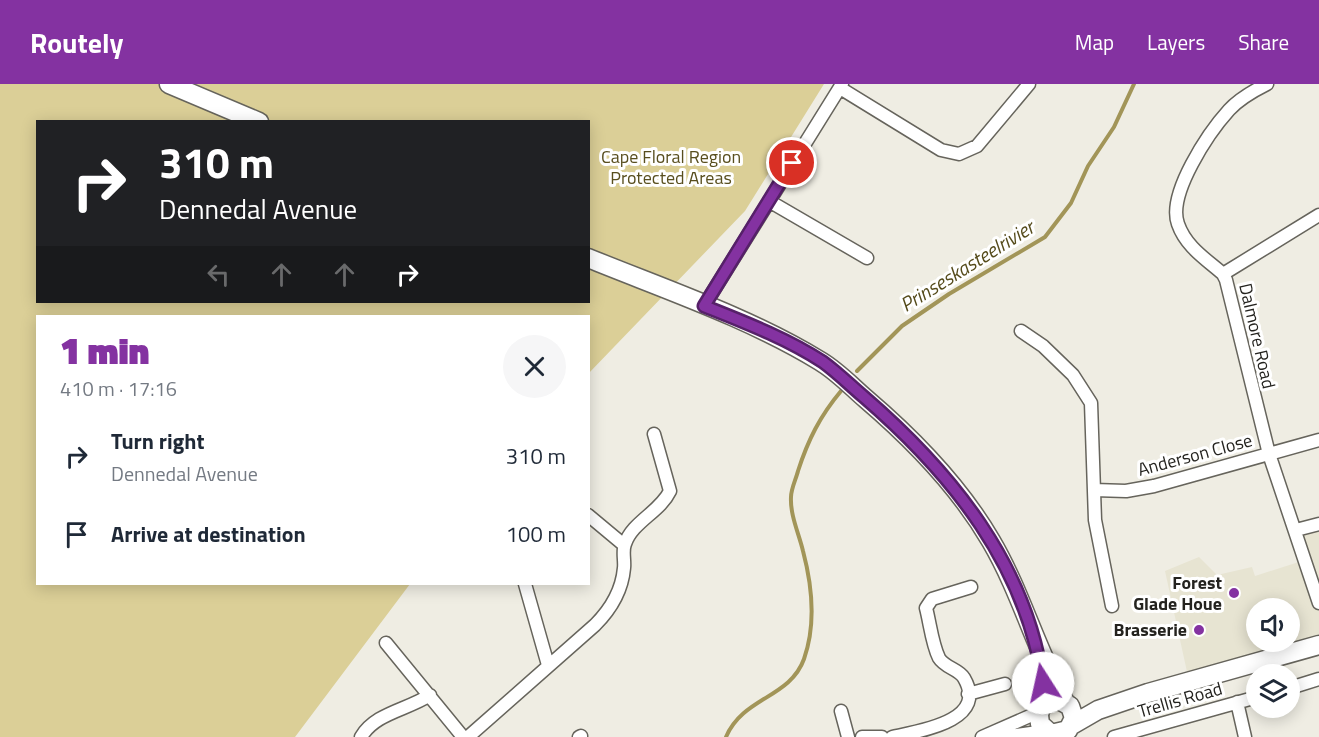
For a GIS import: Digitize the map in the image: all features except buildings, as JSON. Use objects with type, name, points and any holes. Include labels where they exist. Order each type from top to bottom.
[{"type":"main road","points":[[170,84],[254,120]]},
{"type":"main road","points":[[590,259],[776,336],[821,362],[901,429],[952,484],[982,526],[1011,579],[1036,642],[1066,703],[1073,712],[1071,730]]},
{"type":"main road","points":[[1036,642],[1043,683],[1040,724],[1048,734],[1062,734],[1071,730],[1102,708],[1319,645]]},
{"type":"main road","points":[[1041,709],[1054,700],[1066,703],[1148,693]]},
{"type":"street","points":[[704,306],[841,86],[941,150],[959,154],[977,146],[1029,84]]},
{"type":"street","name":"Dalmore Road","points":[[1267,84],[1237,102],[1213,130],[1194,162],[1177,202],[1177,222],[1188,244],[1224,274],[1269,454],[1319,603]]},
{"type":"street","points":[[769,201],[867,258]]},
{"type":"street","points":[[1224,274],[1319,215]]},
{"type":"street","points":[[1021,330],[1073,375],[1088,395],[1093,416],[1095,520],[1112,606]]},
{"type":"street","points":[[468,737],[595,625],[613,604],[623,577],[624,545],[666,500],[670,491],[654,434]]},
{"type":"street","name":"Anderson Close","points":[[1094,490],[1148,488],[1319,440]]},
{"type":"street","points":[[590,517],[624,545]]},
{"type":"street","points":[[1296,530],[1319,524]]},
{"type":"street","points":[[525,585],[548,665]]},
{"type":"street","points":[[892,737],[955,720],[966,708],[968,694],[962,675],[940,659],[926,608],[932,599],[971,587]]},
{"type":"street","points":[[386,643],[463,737]]},
{"type":"street","points":[[1300,685],[1319,679]]},
{"type":"street","points":[[968,694],[1005,684]]},
{"type":"street","points":[[361,737],[375,721],[410,708],[430,696]]},
{"type":"street","name":"Trellis Road","points":[[1114,737],[1246,700]]},
{"type":"street","points":[[1238,702],[1245,737]]},
{"type":"street","points":[[982,737],[1041,709]]},
{"type":"street","points":[[841,711],[848,737]]},
{"type":"street","points":[[1001,737],[1048,734]]},
{"type":"street","points":[[862,737],[882,737]]},
{"type":"shaded area","points":[[1319,524],[1319,645],[1300,650],[1300,598],[1246,598],[1246,652],[1294,652],[1189,681],[1165,571],[1199,557],[1217,575],[1252,567],[1255,576],[1305,560],[1296,530]]},
{"type":"green space","name":"Cape Floral Region Protected Areas","points":[[0,84],[824,84],[745,211],[590,372],[590,315],[36,315],[36,585],[409,585],[295,737],[0,737]]},
{"type":"waterway","name":"Prinseskasteelrivier","points":[[857,371],[902,326],[949,294],[1045,237],[1071,203],[1088,166],[1114,127],[1134,84]]},
{"type":"waterway","name":"Prinseskasteelrivier","points":[[726,737],[743,713],[788,682],[804,659],[810,633],[810,591],[806,564],[792,511],[791,494],[810,439],[841,391]]},
{"type":"place","name":"Forest Glade Houe","points":[[1234,593]]},
{"type":"place","name":"Brasserie","points":[[1199,630]]},
{"type":"route","points":[[792,163],[704,306],[776,336],[821,362],[901,429],[952,484],[991,541],[1020,598],[1036,642],[1043,683]]}]
